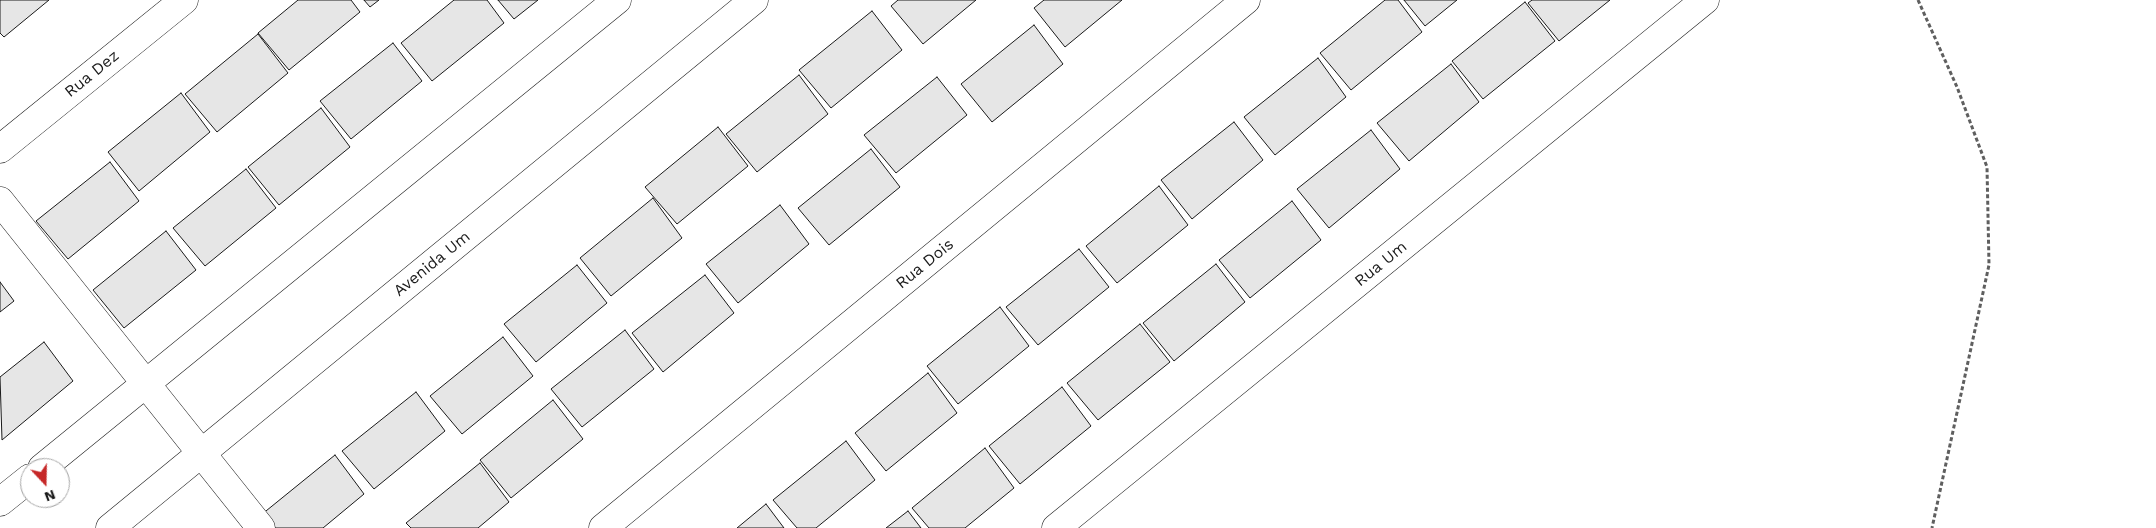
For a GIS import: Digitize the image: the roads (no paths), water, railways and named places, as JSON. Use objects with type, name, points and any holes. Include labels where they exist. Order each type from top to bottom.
[{"type":"street","name":"Rua Dez","points":[[0,149],[184,0]]},
{"type":"street","points":[[54,458],[145,382],[617,0]]},
{"type":"street","name":"Avenida Um","points":[[110,528],[754,0]]},
{"type":"street","name":"Rua Dois","points":[[603,528],[1246,0]]},
{"type":"street","name":"Rua Um","points":[[1056,528],[1705,0]]},
{"type":"street","points":[[0,201],[261,528]]},
{"type":"street","points":[[0,502],[20,486]]}]
